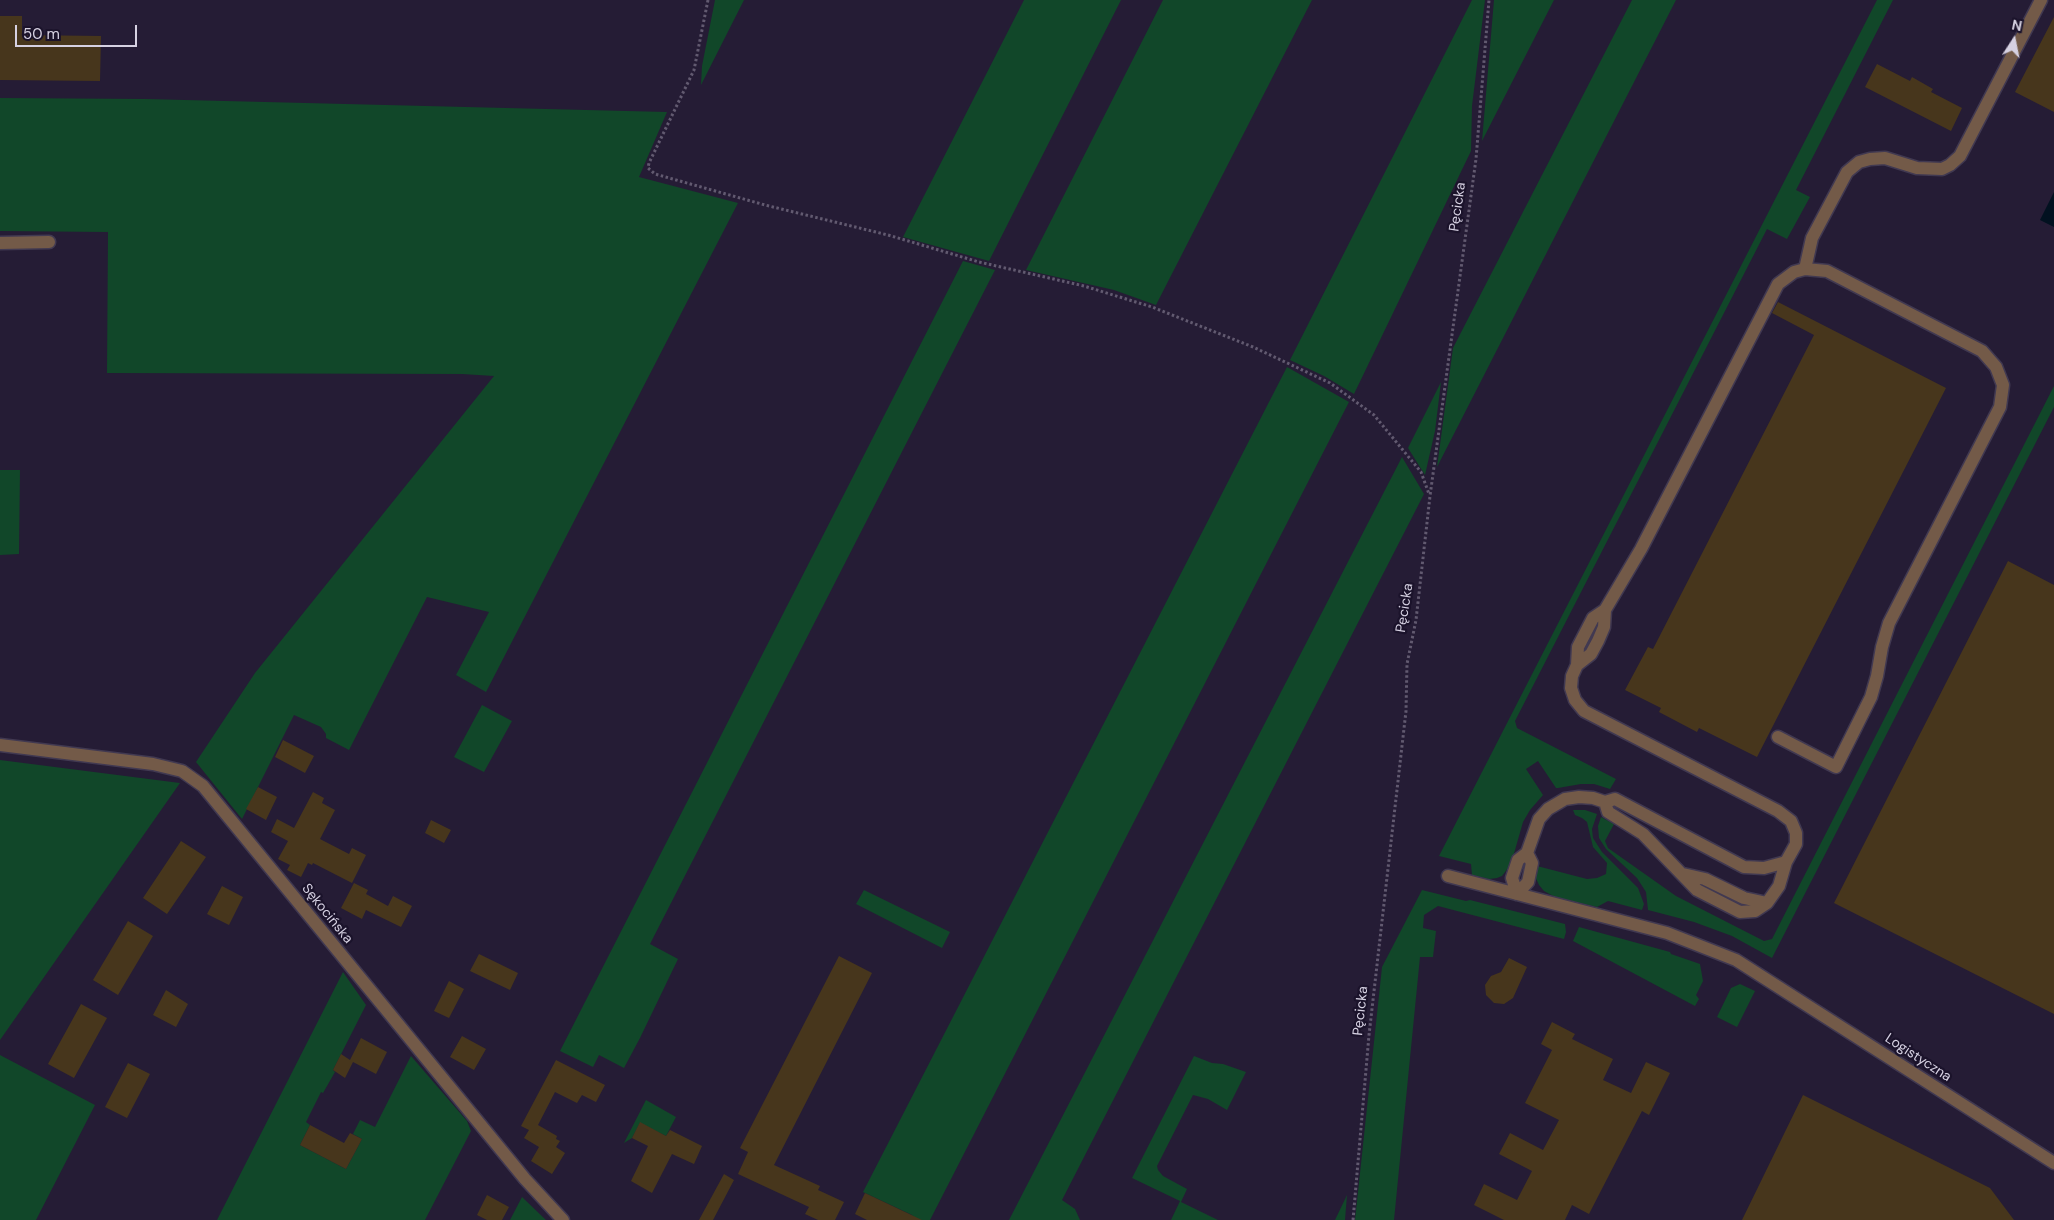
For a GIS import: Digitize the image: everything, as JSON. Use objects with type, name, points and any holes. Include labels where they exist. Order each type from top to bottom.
[{"type":"street","points":[[1805,269],[1812,238],[1847,172],[1859,162],[1885,158],[1917,168],[1942,169],[1960,156],[2042,0]]},
{"type":"street","points":[[0,243],[49,242]]},
{"type":"street","points":[[1605,802],[1608,812],[1643,834],[1683,874],[1705,879],[1744,898],[1767,903],[1779,886],[1786,862],[1796,844],[1796,833],[1791,821],[1778,811],[1584,711],[1575,700],[1571,688],[1572,676],[1577,665],[1591,654],[1598,641],[1604,627],[1605,610],[1641,549],[1778,284],[1794,272],[1805,269],[1827,271],[1982,352],[1996,367],[2003,385],[2000,407],[1890,623],[1882,647],[1871,698],[1836,767],[1778,738]]},
{"type":"street","name":"Sękocińska","points":[[0,744],[153,764],[182,771],[203,786],[525,1179],[563,1220]]},
{"type":"street","points":[[1517,894],[1512,878],[1518,860],[1527,853],[1539,819],[1548,809],[1564,799],[1580,797],[1593,798],[1605,802],[1615,799],[1744,867],[1764,868],[1786,862]]},
{"type":"street","name":"Logistyczna","points":[[1448,876],[1682,938],[1736,960],[1767,978],[2054,1163]]},
{"type":"path","points":[[708,0],[694,70],[649,163],[648,168],[655,174],[766,205],[888,235],[979,262],[1084,286],[1152,307],[1253,347],[1330,383],[1374,415],[1421,472],[1430,496]]},
{"type":"path","name":"Pęcicka","points":[[1352,1220],[1369,1035],[1406,711],[1408,664],[1416,620],[1430,496],[1476,159],[1489,0]]},
{"type":"green space","points":[[715,0],[744,0],[701,85],[702,66]]},
{"type":"green space","points":[[1024,0],[1121,0],[989,261],[903,237]]},
{"type":"green space","points":[[1163,0],[1312,0],[1156,305],[1114,290],[1026,270]]},
{"type":"green space","points":[[1472,0],[1485,0],[1472,106],[1471,151],[1354,394],[1324,376],[1290,360]]},
{"type":"green space","points":[[1494,0],[1554,0],[1482,141]]},
{"type":"green space","points":[[1632,0],[1676,0],[1437,467],[1453,348]]},
{"type":"green space","points":[[1877,0],[1893,0],[1796,190],[1810,197],[1787,239],[1767,229],[1515,721],[1517,728],[1616,779],[1610,789],[1594,784],[1556,788],[1538,761],[1526,769],[1543,795],[1530,810],[1523,822],[1511,864],[1502,876],[1497,878],[1489,879],[1472,875],[1471,864],[1439,856]]},
{"type":"green space","points":[[0,98],[145,99],[667,112],[639,177],[738,203],[486,692],[456,675],[489,612],[427,597],[349,750],[326,738],[326,734],[321,727],[294,715],[242,819],[196,762],[255,673],[494,376],[462,374],[107,373],[108,232],[0,231]]},
{"type":"green space","points":[[963,261],[995,270],[650,944],[678,959],[640,1038],[624,1068],[599,1055],[593,1067],[560,1051]]},
{"type":"green space","points":[[1287,367],[1349,402],[930,1220],[916,1220],[912,1215],[863,1192]]},
{"type":"green space","points":[[1441,382],[1435,431],[1425,475],[1408,448]]},
{"type":"green space","points":[[2054,386],[2054,407],[1772,958],[1732,936],[1694,922],[1648,910],[1646,892],[1637,878],[1606,849],[1599,838],[1598,826],[1601,817],[1614,824],[1605,841],[1608,848],[1676,896],[1764,941],[1772,939]]},
{"type":"green space","points":[[1402,457],[1424,494],[1062,1200],[1075,1209],[1080,1220],[1009,1220]]},
{"type":"green space","points":[[0,470],[20,470],[19,554],[0,555]]},
{"type":"green space","points":[[482,705],[512,721],[484,772],[454,757]]},
{"type":"green space","points":[[0,760],[180,783],[0,1040]]},
{"type":"green space","points":[[1573,810],[1585,810],[1597,814],[1592,829],[1593,838],[1602,852],[1638,888],[1644,904],[1642,910],[1608,901],[1597,907],[1555,897],[1544,891],[1539,885],[1535,876],[1537,866],[1587,879],[1597,878],[1606,874],[1607,863],[1593,847],[1587,822],[1575,815]]},
{"type":"green space","points":[[864,890],[950,932],[942,948],[856,904]]},
{"type":"green space","points":[[1422,890],[1565,924],[1566,932],[1564,939],[1438,906],[1424,915],[1423,928],[1436,931],[1433,957],[1420,957],[1394,1220],[1355,1220],[1382,967]]},
{"type":"green space","points":[[1579,927],[1670,952],[1700,964],[1703,981],[1696,995],[1699,999],[1695,1006],[1573,941]]},
{"type":"green space","points":[[343,972],[366,1005],[333,1070],[335,1072],[323,1093],[321,1092],[306,1122],[310,1125],[300,1145],[346,1169],[362,1139],[353,1134],[360,1120],[375,1127],[411,1056],[467,1121],[471,1131],[425,1220],[217,1220]]},
{"type":"green space","points":[[1740,984],[1755,991],[1737,1027],[1717,1017],[1731,988]]},
{"type":"green space","points":[[0,1055],[95,1105],[36,1220],[0,1220]]},
{"type":"green space","points":[[1194,1056],[1246,1072],[1227,1110],[1208,1099],[1193,1095],[1157,1166],[1163,1176],[1187,1189],[1181,1202],[1218,1220],[1171,1220],[1180,1201],[1132,1178]]},
{"type":"green space","points":[[646,1100],[676,1117],[666,1136],[640,1123],[632,1138],[624,1143]]},
{"type":"green space","points":[[1347,1195],[1345,1220],[1335,1220]]},
{"type":"green space","points":[[522,1197],[546,1220],[510,1220]]},
{"type":"water","points":[[2054,192],[2054,227],[2040,220]]},
{"type":"building","points":[[0,16],[22,16],[22,35],[101,36],[100,81],[0,80]]},
{"type":"building","points":[[2054,17],[2054,112],[2015,92]]},
{"type":"building","points":[[1877,64],[1910,81],[1912,77],[1933,89],[1931,92],[1962,108],[1951,131],[1865,87]]},
{"type":"building","points":[[1778,302],[1946,388],[1757,757],[1699,728],[1697,732],[1659,712],[1661,708],[1625,690],[1648,647],[1653,649],[1814,335],[1772,313]]},
{"type":"building","points":[[2008,561],[2054,585],[2054,1014],[1834,903]]},
{"type":"building","points":[[283,740],[314,756],[305,773],[275,757]]},
{"type":"building","points":[[258,787],[277,797],[266,820],[246,809]]},
{"type":"building","points":[[313,792],[324,798],[322,803],[335,810],[320,839],[349,854],[352,848],[366,855],[352,883],[313,863],[312,865],[308,863],[301,877],[287,870],[290,865],[278,859],[288,841],[271,832],[277,819],[294,828]]},
{"type":"building","points":[[431,820],[451,830],[444,843],[425,833]]},
{"type":"building","points":[[181,841],[206,857],[167,914],[143,898]]},
{"type":"building","points":[[354,883],[368,890],[366,894],[388,906],[393,896],[412,906],[401,927],[366,910],[362,919],[341,908]]},
{"type":"building","points":[[222,886],[243,897],[229,925],[207,914]]},
{"type":"building","points":[[128,921],[153,936],[118,995],[93,980]]},
{"type":"building","points":[[479,954],[518,973],[510,990],[470,971]]},
{"type":"building","points":[[839,956],[872,973],[774,1165],[820,1186],[818,1190],[844,1202],[835,1220],[818,1220],[805,1214],[809,1207],[738,1174],[748,1152],[740,1148]]},
{"type":"building","points":[[1509,958],[1527,967],[1513,998],[1504,1004],[1494,1003],[1486,995],[1485,985],[1491,976],[1501,972]]},
{"type":"building","points":[[449,981],[464,989],[449,1018],[434,1011]]},
{"type":"building","points":[[166,990],[188,1004],[176,1027],[153,1015]]},
{"type":"building","points":[[81,1004],[107,1018],[74,1078],[48,1064]]},
{"type":"building","points":[[1552,1022],[1575,1034],[1572,1039],[1613,1059],[1603,1080],[1631,1093],[1646,1062],[1670,1073],[1649,1115],[1642,1111],[1589,1214],[1572,1205],[1565,1220],[1504,1220],[1474,1205],[1484,1184],[1517,1200],[1532,1171],[1499,1154],[1510,1133],[1543,1150],[1559,1120],[1525,1103],[1552,1050],[1541,1044]]},
{"type":"building","points":[[462,1036],[486,1049],[474,1070],[450,1057]]},
{"type":"building","points":[[361,1038],[387,1052],[376,1074],[353,1062],[345,1078],[333,1070],[341,1054],[350,1060]]},
{"type":"building","points":[[556,1060],[605,1085],[596,1102],[582,1095],[577,1103],[555,1092],[538,1125],[557,1136],[556,1139],[560,1141],[556,1147],[565,1153],[552,1174],[531,1161],[539,1147],[524,1138],[529,1130],[521,1126]]},
{"type":"building","points":[[128,1063],[150,1074],[127,1118],[105,1107]]},
{"type":"building","points":[[1803,1095],[1990,1188],[2014,1220],[1742,1220]]},
{"type":"building","points":[[640,1122],[666,1136],[670,1130],[702,1146],[694,1164],[672,1154],[652,1193],[631,1181],[648,1146],[632,1138]]},
{"type":"building","points":[[310,1125],[344,1143],[350,1133],[362,1139],[346,1169],[300,1145]]},
{"type":"building","points":[[724,1174],[734,1180],[713,1220],[699,1220]]},
{"type":"building","points":[[865,1193],[922,1220],[867,1220],[855,1214]]},
{"type":"building","points":[[487,1195],[509,1207],[502,1220],[487,1220],[477,1215]]}]
